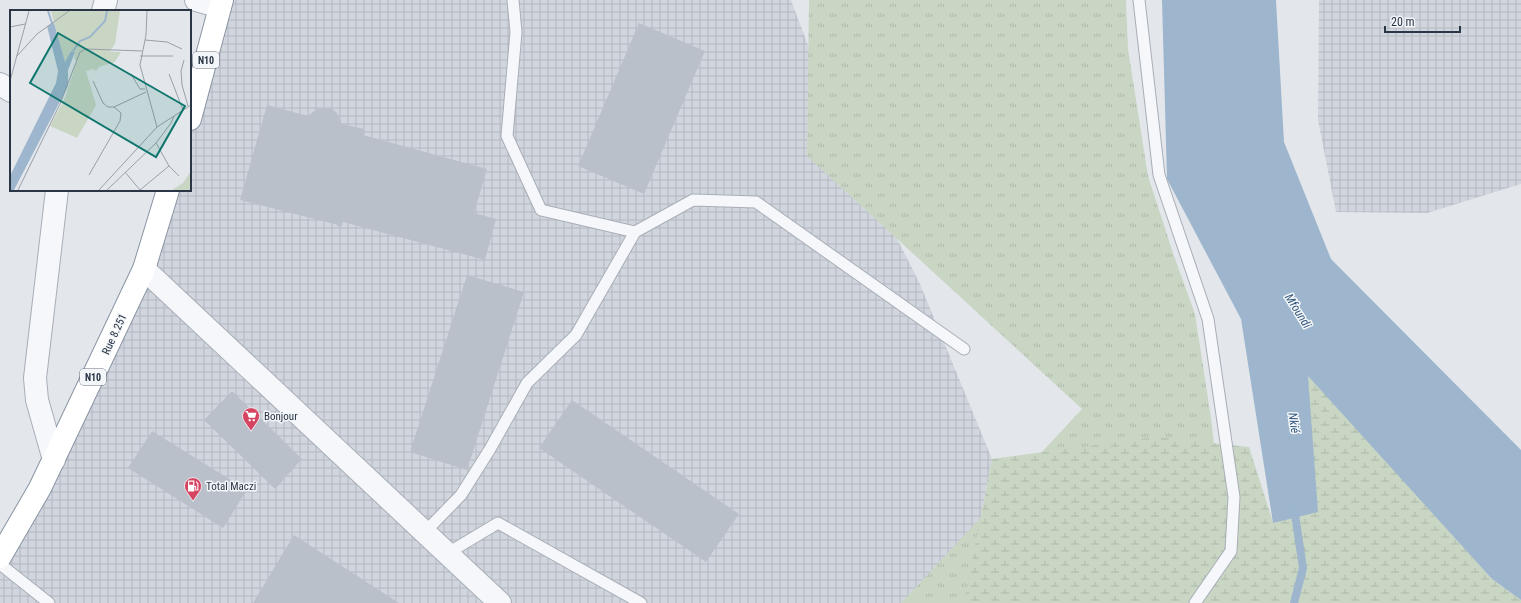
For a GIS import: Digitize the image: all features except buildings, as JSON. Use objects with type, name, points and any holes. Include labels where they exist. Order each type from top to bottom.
[{"type":"highway","name":"N10","points":[[191,115],[221,4]]},
{"type":"highway","name":"Rue 8.251","points":[[0,557],[40,488],[144,269],[168,191]]},
{"type":"street","points":[[103,10],[106,0]]},
{"type":"street","points":[[196,0],[221,4]]},
{"type":"street","points":[[0,84],[10,90]]},
{"type":"street","points":[[54,460],[37,400],[35,378],[57,191]]},
{"type":"street","points":[[144,269],[500,603]]},
{"type":"lane","points":[[513,0],[516,32],[507,136],[541,210],[635,232]]},
{"type":"lane","points":[[1139,0],[1159,175],[1208,319],[1234,497],[1231,552],[1195,603]]},
{"type":"lane","points":[[425,532],[461,495],[490,449],[527,383],[576,335],[635,232],[693,200],[756,202],[964,349]]},
{"type":"lane","points":[[448,553],[498,523],[641,603]]},
{"type":"lane","points":[[0,564],[49,603]]},
{"type":"shaded area","points":[[222,0],[791,0],[833,112],[920,284],[992,459],[964,603],[0,603],[0,557],[168,191],[191,191],[191,115]]},
{"type":"shaded area","points":[[1319,0],[1521,0],[1521,184],[1427,213],[1336,212],[1318,120]]},
{"type":"green space","points":[[809,0],[1126,0],[1128,49],[1148,176],[1195,314],[1211,418],[1223,521],[1173,603],[901,603],[1082,409],[807,156]]},
{"type":"green space","points":[[1308,375],[1492,579],[1521,600],[1521,603],[964,603],[992,459],[1155,437],[1249,447],[1273,522]]},
{"type":"water","name":"Mfoundi","points":[[1162,0],[1276,0],[1284,142],[1331,259],[1521,450],[1521,600],[1492,579],[1308,376],[1318,512],[1273,523],[1241,319],[1167,179]]},
{"type":"waterway","name":"Nkié","points":[[1294,508],[1303,568],[1294,603]]},
{"type":"place","name":"Bonjour","points":[[251,431]]},
{"type":"place","name":"Total Maczi","points":[[193,501]]}]
